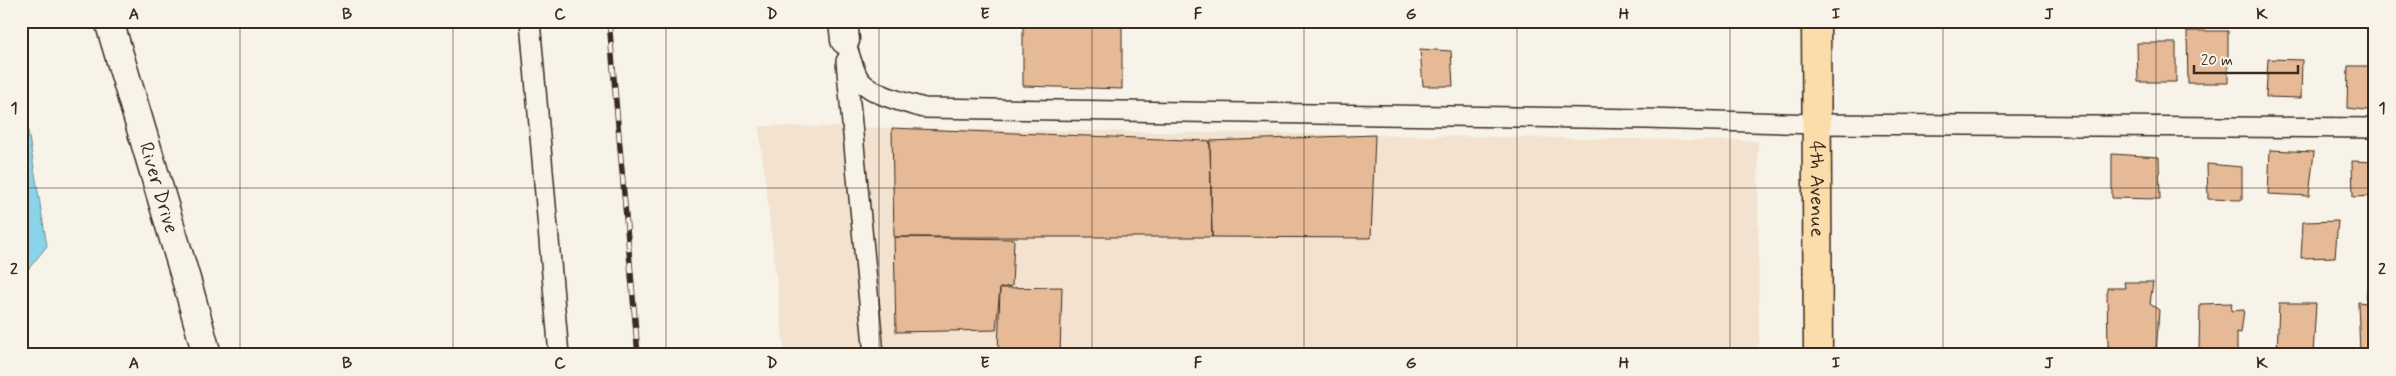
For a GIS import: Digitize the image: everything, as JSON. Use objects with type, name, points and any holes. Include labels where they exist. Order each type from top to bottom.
[{"type":"main road","name":"4th Avenue","points":[[1816,21],[1818,355]]},
{"type":"street","name":"River Drive","points":[[109,21],[207,355]]},
{"type":"lane","points":[[530,21],[559,355]]},
{"type":"lane","points":[[844,31],[858,78],[872,90],[901,102],[924,108],[1646,119],[1817,124],[2375,128]]},
{"type":"lane","points":[[844,31],[874,355]]},
{"type":"shaded area","points":[[759,126],[1758,141],[1759,355],[785,355]]},
{"type":"water","points":[[21,111],[25,113],[47,246],[21,278]]},
{"type":"building","points":[[1023,21],[1122,21],[1122,89],[1023,86]]},
{"type":"building","points":[[1646,21],[1687,21],[1687,26],[1646,28]]},
{"type":"building","points":[[2187,31],[2228,31],[2228,83],[2188,83]]},
{"type":"building","points":[[2137,43],[2176,43],[2176,82],[2138,82]]},
{"type":"building","points":[[1420,49],[1451,51],[1453,86],[1423,86]]},
{"type":"building","points":[[2268,59],[2302,60],[2301,98],[2266,97]]},
{"type":"building","points":[[2348,66],[2375,66],[2375,111],[2347,108]]},
{"type":"building","points":[[892,128],[1210,141],[1212,237],[894,237]]},
{"type":"building","points":[[1375,135],[1371,238],[1212,237],[1210,141]]},
{"type":"building","points":[[2270,150],[2314,152],[2309,196],[2268,194]]},
{"type":"building","points":[[2112,154],[2159,157],[2160,199],[2112,198]]},
{"type":"building","points":[[2352,161],[2375,162],[2375,196],[2353,197]]},
{"type":"building","points":[[2207,164],[2242,167],[2242,200],[2208,199]]},
{"type":"building","points":[[2338,221],[2335,257],[2301,258],[2303,222]]},
{"type":"building","points":[[894,237],[1014,239],[1012,286],[1000,288],[996,330],[896,332]]},
{"type":"building","points":[[2124,282],[2153,282],[2150,304],[2159,310],[2156,355],[2112,355],[2113,347],[2108,347],[2107,288],[2125,288]]},
{"type":"building","points":[[1062,287],[1060,354],[998,355],[1000,288]]},
{"type":"building","points":[[2367,288],[2375,288],[2375,353],[2360,352],[2358,302],[2366,303]]},
{"type":"building","points":[[2232,303],[2231,311],[2244,310],[2241,333],[2237,332],[2237,353],[2199,351],[2200,304]]},
{"type":"building","points":[[2279,303],[2316,303],[2313,355],[2277,355]]},
{"type":"railway","points":[[609,21],[638,355]]}]
